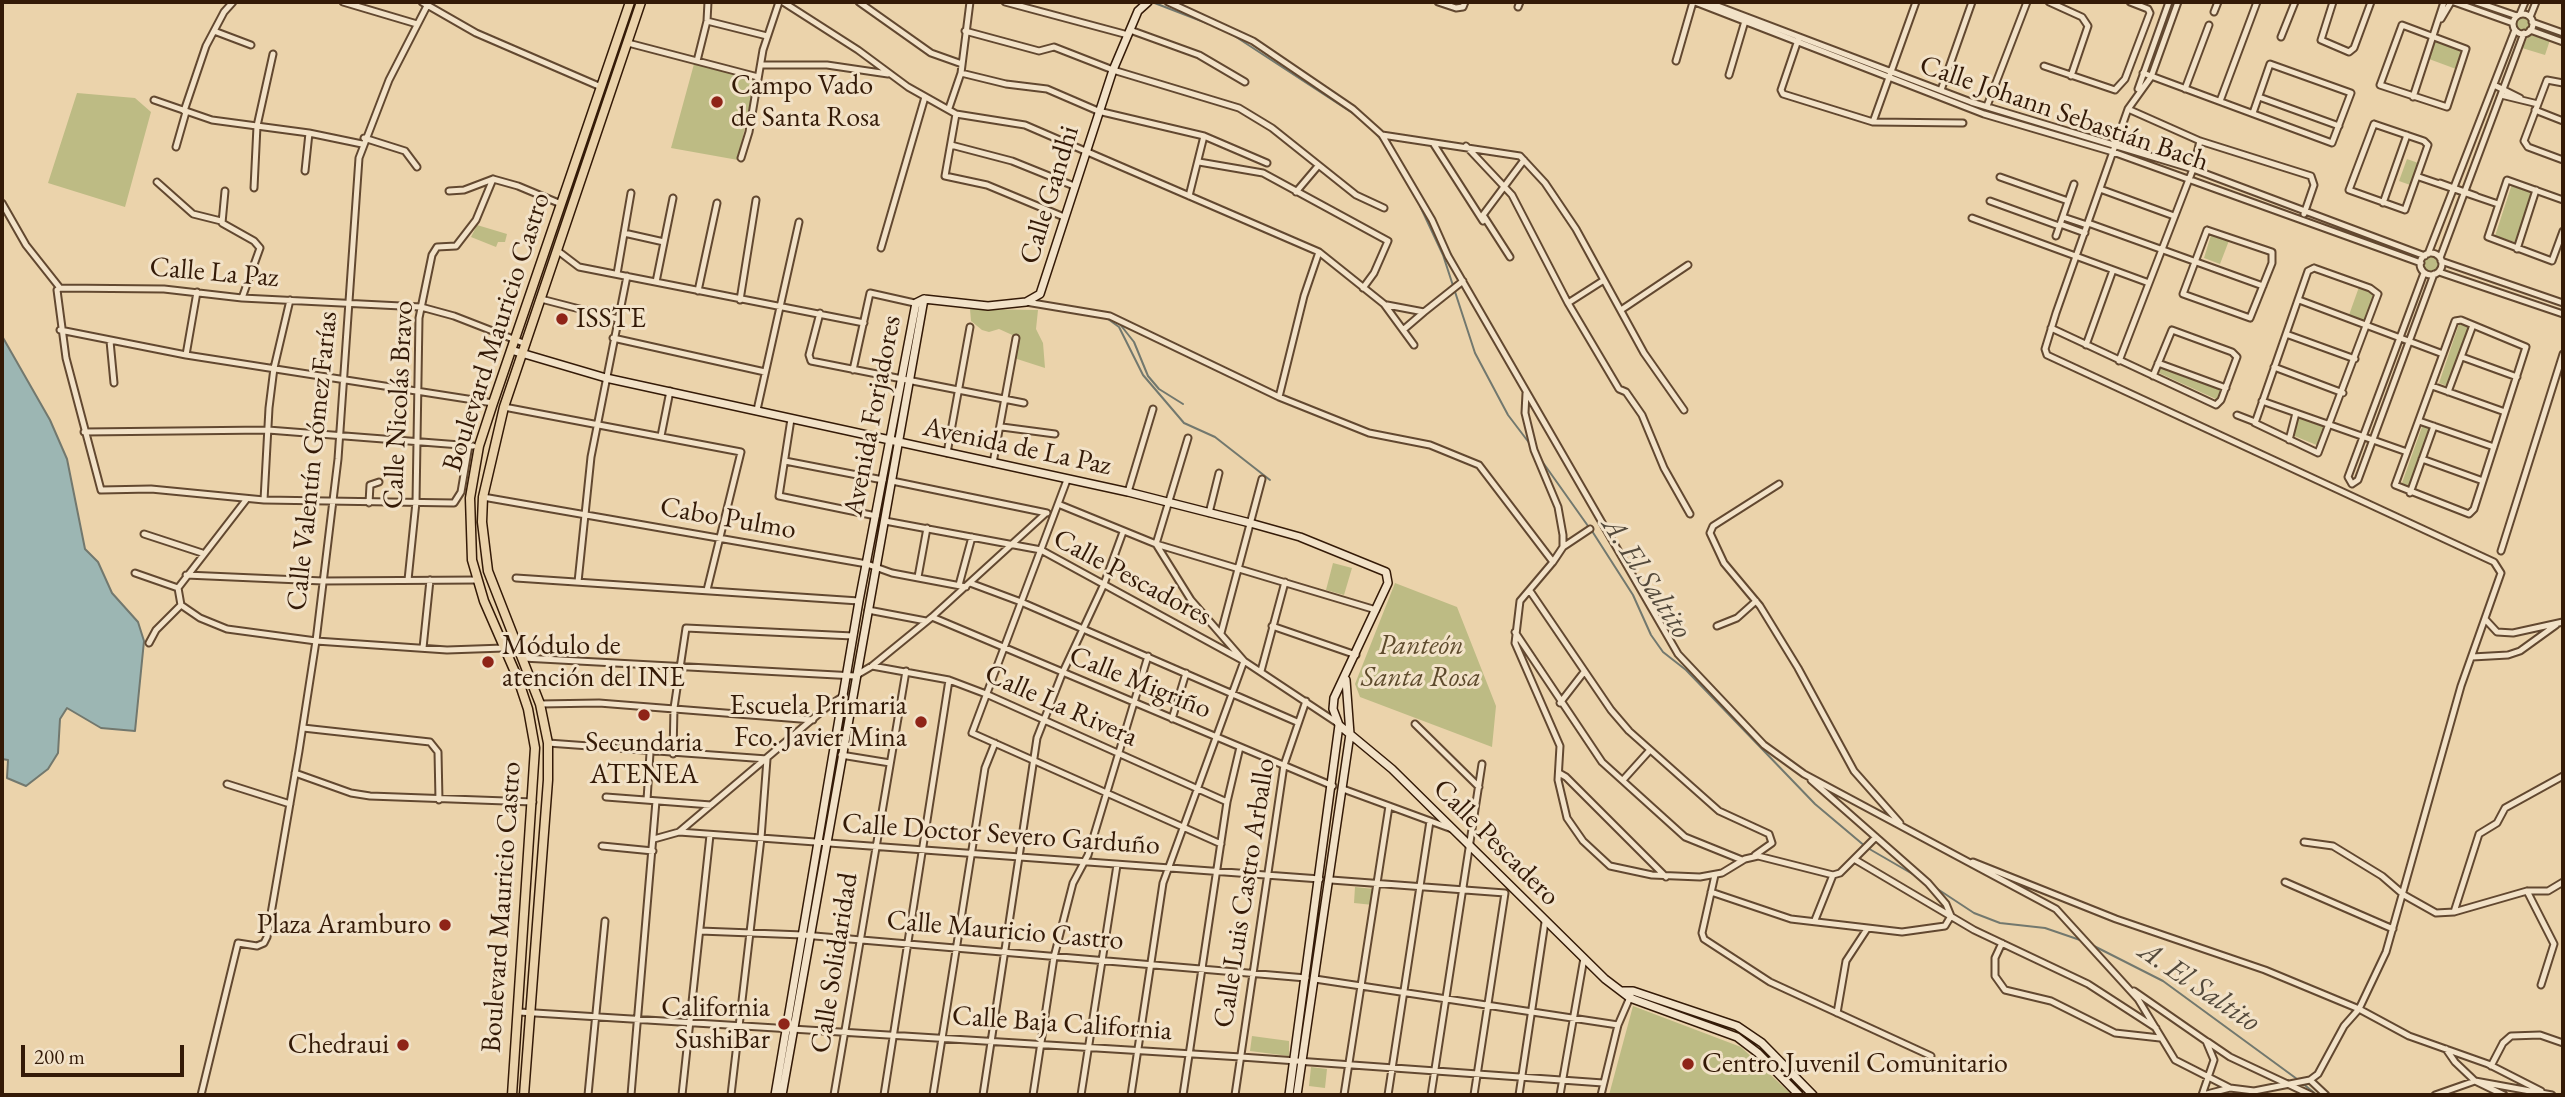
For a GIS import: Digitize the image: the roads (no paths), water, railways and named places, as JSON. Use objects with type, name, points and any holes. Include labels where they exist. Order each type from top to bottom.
[{"type":"main road","name":"Boulevard Mauricio Castro","points":[[512,1095],[533,802],[532,728],[518,679],[478,580],[472,560],[469,519],[479,446],[630,2]]},
{"type":"main road","name":"Boulevard Mauricio Castro","points":[[524,1095],[543,849],[548,743],[540,704],[488,571],[482,522],[483,496],[505,407],[641,2]]},
{"type":"main road","points":[[531,826],[540,836],[543,849]]},
{"type":"street","points":[[176,147],[185,112],[214,31],[233,2]]},
{"type":"street","points":[[343,2],[417,24]]},
{"type":"street","points":[[697,61],[707,21],[708,2]]},
{"type":"street","points":[[741,158],[767,36],[781,2],[925,97],[956,114],[1021,124],[1319,252],[1384,304],[1414,345]]},
{"type":"street","points":[[859,2],[931,53],[962,64]]},
{"type":"street","points":[[949,108],[961,73],[970,2]]},
{"type":"street","points":[[1004,2],[1129,33],[1199,55],[1245,82]]},
{"type":"street","name":"Calle Gandhi","points":[[921,302],[988,306],[1026,302],[1036,297],[1043,289],[1084,152],[1113,70],[1138,11],[1148,2]]},
{"type":"street","points":[[1168,2],[1253,41],[1353,109],[1382,135],[1427,210],[1463,281],[1526,393],[1678,654],[1764,745],[1804,774],[1928,883],[1946,904],[1951,916]]},
{"type":"street","points":[[1438,2],[1459,8],[1465,2]]},
{"type":"street","points":[[1676,61],[1694,2]]},
{"type":"street","name":"Calle Johann Sebastián Bach","points":[[1694,2],[1987,106],[2193,169],[2441,260]]},
{"type":"street","name":"Calle Johann Sebastián Bach","points":[[1707,2],[1890,72],[1984,114],[2113,152],[2421,263]]},
{"type":"street","points":[[1873,122],[1916,2]]},
{"type":"street","points":[[1941,90],[1972,2]]},
{"type":"street","points":[[1987,106],[2026,2]]},
{"type":"street","points":[[2049,2],[2082,17],[2088,26],[2071,76]]},
{"type":"street","points":[[2043,66],[2115,90],[2125,79],[2150,13],[2148,9],[2130,2]]},
{"type":"street","points":[[1804,774],[2056,909],[2128,988],[2175,1060],[2230,1088],[2254,1091],[2310,1080],[2323,1067],[2344,1026],[2358,1009],[2393,929],[2404,895],[2461,686],[2500,579],[2500,568],[2494,562],[2264,454],[2214,435],[2158,404],[2051,359],[2045,349],[2128,109],[2137,92],[2169,2]]},
{"type":"street","points":[[2137,92],[2151,77],[2178,2]]},
{"type":"street","points":[[2214,12],[2218,2]]},
{"type":"street","points":[[2220,102],[2256,2]]},
{"type":"street","points":[[2281,37],[2295,2]]},
{"type":"street","points":[[2333,2],[2322,41],[2349,52],[2354,48],[2371,2]]},
{"type":"street","points":[[2413,97],[2441,19],[2444,2]]},
{"type":"street","points":[[2441,19],[2453,2],[2513,23]]},
{"type":"street","points":[[2476,2],[2519,15],[2563,33]]},
{"type":"street","points":[[2513,23],[2525,2]]},
{"type":"street","points":[[2513,23],[2515,30],[2493,88],[2427,255],[2421,263],[2424,273],[2348,477],[2352,484],[2358,480],[2536,2]]},
{"type":"street","points":[[426,3],[485,37],[601,87]]},
{"type":"street","name":"Calle Valentín Gómez Farías","points":[[201,1095],[238,943],[257,946],[264,943],[267,937],[290,804],[316,641],[333,502],[350,303],[354,193],[363,141],[426,3]]},
{"type":"street","points":[[707,21],[767,36]]},
{"type":"street","points":[[1729,75],[1745,21]]},
{"type":"street","points":[[2185,89],[2209,25]]},
{"type":"street","points":[[2402,25],[2467,50],[2450,103],[2443,108],[2413,97],[2381,86],[2402,25]]},
{"type":"street","points":[[2515,30],[2563,42]]},
{"type":"street","points":[[214,31],[251,45]]},
{"type":"street","points":[[965,32],[1039,51],[1053,46],[1113,70],[1239,108],[1272,128],[1356,195],[1384,208]]},
{"type":"street","points":[[1798,40],[1782,93],[1873,122],[1963,123]]},
{"type":"street","points":[[628,43],[758,77]]},
{"type":"street","points":[[2135,51],[2150,56]]},
{"type":"street","points":[[254,188],[257,126],[273,54]]},
{"type":"street","points":[[2143,73],[2333,143],[2351,93],[2270,64],[2253,113]]},
{"type":"street","points":[[761,65],[835,66],[891,74]]},
{"type":"street","points":[[961,73],[1006,84],[1047,89],[1098,111],[1204,136],[1267,163]]},
{"type":"street","points":[[2563,83],[2548,79],[2525,144],[2563,160]]},
{"type":"street","points":[[2493,88],[2520,98],[2563,121]]},
{"type":"street","points":[[881,248],[925,97]]},
{"type":"street","points":[[2259,97],[2339,126]]},
{"type":"street","points":[[154,100],[212,120],[363,141],[405,151],[417,167]]},
{"type":"street","points":[[2128,109],[2200,141],[2314,178],[2302,220]]},
{"type":"street","points":[[956,114],[945,176],[987,185],[1064,217]]},
{"type":"street","points":[[2373,125],[2407,135],[2428,145],[2405,210],[2349,188],[2373,125]]},
{"type":"street","points":[[305,171],[309,133]]},
{"type":"street","points":[[1382,135],[1512,153],[1524,160],[1558,201],[1644,353],[1684,410]]},
{"type":"street","points":[[2383,203],[2407,135]]},
{"type":"street","points":[[1189,196],[1204,136]]},
{"type":"street","points":[[2119,360],[2193,169],[2200,141]]},
{"type":"street","points":[[1433,143],[1488,230]]},
{"type":"street","points":[[951,145],[1012,161],[1074,186]]},
{"type":"street","points":[[1466,146],[1505,186],[1568,303],[1619,389],[1626,392],[1642,415],[1664,468],[1690,513]]},
{"type":"street","points":[[1510,257],[1483,215],[1524,160]]},
{"type":"street","points":[[1199,162],[1263,173],[1388,241],[1374,273],[1363,288]]},
{"type":"street","points":[[1296,192],[1318,166]]},
{"type":"street","points":[[2000,177],[2068,201]]},
{"type":"street","points":[[2418,177],[2498,204]]},
{"type":"street","points":[[449,191],[464,190],[492,179],[518,186],[561,204]]},
{"type":"street","name":"Calle Nicolás Bravo","points":[[408,580],[416,502],[416,390],[421,307],[434,249],[456,246],[476,220],[492,179]]},
{"type":"street","points":[[2563,200],[2507,180],[2488,239],[2552,261],[2563,232]]},
{"type":"street","points":[[157,182],[193,214],[221,221],[226,228],[254,241],[260,248],[242,298]]},
{"type":"street","points":[[2056,236],[2074,184]]},
{"type":"street","points":[[2101,189],[2174,216]]},
{"type":"street","points":[[2517,249],[2536,190]]},
{"type":"street","points":[[221,221],[225,191]]},
{"type":"street","points":[[617,274],[631,192]]},
{"type":"street","points":[[656,282],[673,198]]},
{"type":"street","points":[[740,299],[756,200]]},
{"type":"street","points":[[1990,201],[2085,233]]},
{"type":"street","points":[[2,203],[26,245],[60,288],[57,290],[60,330],[101,490],[151,489],[246,500],[457,502],[469,446]]},
{"type":"street","points":[[698,291],[717,203]]},
{"type":"street","points":[[2063,217],[2162,248],[2263,286]]},
{"type":"street","points":[[1972,218],[2149,284]]},
{"type":"street","points":[[757,410],[799,222]]},
{"type":"street","points":[[2209,230],[2268,250],[2274,258],[2250,318],[2183,295],[2194,260],[2209,230]]},
{"type":"street","points":[[624,233],[664,242]]},
{"type":"street","points":[[558,251],[574,265],[864,323]]},
{"type":"street","points":[[1279,397],[1304,296],[1319,252]]},
{"type":"street","points":[[2441,260],[2563,303]]},
{"type":"street","points":[[1621,310],[1688,265]]},
{"type":"street","points":[[2236,415],[2318,453],[2343,393],[2378,294],[2370,288],[2312,267],[2255,422]]},
{"type":"street","points":[[2085,345],[2113,270]]},
{"type":"street","points":[[2424,273],[2436,273],[2563,314]]},
{"type":"street","points":[[578,582],[584,514],[597,424],[627,276]]},
{"type":"street","points":[[1568,303],[1604,280]]},
{"type":"street","points":[[1404,330],[1463,281]]},
{"type":"street","name":"Calle La Paz","points":[[60,288],[197,292],[242,298],[421,307],[454,316],[526,344]]},
{"type":"street","points":[[186,355],[197,292]]},
{"type":"street","points":[[853,370],[870,293],[921,302]]},
{"type":"street","points":[[541,299],[618,319]]},
{"type":"street","points":[[264,500],[274,368],[290,300]]},
{"type":"street","points":[[2299,300],[2443,354]]},
{"type":"street","name":"Avenida Forjadores","points":[[775,1095],[790,1028],[845,696],[868,610],[885,521],[888,480],[921,302]]},
{"type":"street","points":[[1026,302],[1110,316],[1279,397],[1369,433],[1430,445],[1472,461],[1485,472],[1553,562]]},
{"type":"street","points":[[1384,304],[1424,312]]},
{"type":"street","points":[[820,313],[810,359],[906,382],[1024,403]]},
{"type":"street","points":[[2455,321],[2526,345],[2471,514],[2410,493],[2395,485],[2443,354],[2455,321]]},
{"type":"street","points":[[2448,392],[2473,325]]},
{"type":"street","points":[[947,453],[970,327]]},
{"type":"street","points":[[2051,328],[2085,345],[2153,376],[2219,405],[2236,355],[2170,331],[2153,376]]},
{"type":"street","points":[[60,330],[186,355],[493,403]]},
{"type":"street","points":[[2286,334],[2355,359]]},
{"type":"street","points":[[613,338],[765,372]]},
{"type":"street","points":[[993,463],[1002,427],[1016,338]]},
{"type":"street","points":[[110,341],[114,383]]},
{"type":"street","name":"Avenida de La Paz","points":[[511,350],[606,377],[1128,492],[1300,537],[1386,572],[1389,580],[1376,610]]},
{"type":"street","points":[[2501,551],[2563,354]]},
{"type":"street","points":[[2462,357],[2517,377]]},
{"type":"street","points":[[2158,363],[2226,388]]},
{"type":"street","points":[[2274,367],[2343,393]]},
{"type":"street","points":[[2432,386],[2505,412]]},
{"type":"street","points":[[661,436],[670,391]]},
{"type":"street","points":[[1526,393],[1525,413],[1534,450],[1558,507],[1563,547]]},
{"type":"street","points":[[2262,401],[2407,452]]},
{"type":"street","points":[[505,407],[741,452],[707,590]]},
{"type":"street","points":[[1128,492],[1153,410]]},
{"type":"street","points":[[2289,440],[2297,413]]},
{"type":"street","points":[[791,419],[779,496],[876,516]]},
{"type":"street","points":[[2419,421],[2494,447]]},
{"type":"street","points":[[2410,493],[2434,426]]},
{"type":"street","points":[[1002,427],[1055,434]]},
{"type":"street","points":[[84,432],[268,430],[479,446]]},
{"type":"street","points":[[1131,1095],[1162,888],[1244,661],[1191,600],[1156,544],[1188,438]]},
{"type":"street","points":[[2422,459],[2483,481]]},
{"type":"street","points":[[785,461],[1054,514]]},
{"type":"street","points":[[1209,513],[1219,473]]},
{"type":"street","points":[[1220,633],[1262,479]]},
{"type":"street","name":"Avenida Forjadores","points":[[822,843],[841,755],[859,600],[876,516],[888,480]]},
{"type":"street","points":[[1067,480],[971,733],[1221,845]]},
{"type":"street","points":[[369,503],[370,485],[379,482]]},
{"type":"street","points":[[1779,484],[1710,529],[1724,563],[1756,601],[1798,668],[1854,771],[1903,826]]},
{"type":"street","name":"Cabo Pulmo","points":[[483,496],[965,585],[1021,602],[1297,722]]},
{"type":"street","points":[[181,605],[178,588],[186,575],[246,500]]},
{"type":"street","points":[[1058,504],[1156,544],[1376,610],[1333,706],[1339,724],[1306,978],[1297,1095]]},
{"type":"street","points":[[523,658],[851,676],[872,666],[932,617],[1046,513]]},
{"type":"street","name":"Calle Pescadores","points":[[885,521],[1041,550],[1244,661],[1339,724]]},
{"type":"street","points":[[918,577],[927,528]]},
{"type":"street","points":[[1530,591],[1611,710],[1650,750],[1719,811],[1769,834],[1771,845],[1715,875],[1667,877],[1618,870],[1606,864],[1567,818],[1559,788],[1560,746],[1517,648],[1515,632],[1518,605],[1563,547],[1590,529]]},
{"type":"street","points":[[983,1095],[1036,744],[1062,674],[1104,584],[1123,532]]},
{"type":"street","points":[[144,534],[202,553]]},
{"type":"street","points":[[965,585],[972,537]]},
{"type":"street","points":[[135,573],[178,588]]},
{"type":"street","points":[[186,575],[323,580],[478,580]]},
{"type":"street","points":[[516,578],[859,600]]},
{"type":"street","points":[[423,648],[430,580]]},
{"type":"street","points":[[1261,671],[1284,582]]},
{"type":"street","points":[[1717,625],[1737,618],[1756,601]]},
{"type":"street","points":[[181,605],[221,628],[316,641],[423,648],[504,648]]},
{"type":"street","points":[[149,643],[156,630],[181,605]]},
{"type":"street","points":[[868,610],[926,621]]},
{"type":"street","name":"Calle Migriño","points":[[932,617],[1333,786]]},
{"type":"street","points":[[2485,619],[2494,630],[2503,633],[2556,625]]},
{"type":"street","points":[[2472,657],[2508,655],[2520,651],[2563,622]]},
{"type":"street","points":[[1272,626],[1356,655]]},
{"type":"street","points":[[673,754],[674,708],[682,634],[688,627],[853,636]]},
{"type":"street","points":[[1515,632],[1597,757],[1685,837],[1742,860]]},
{"type":"street","points":[[1033,1095],[1054,957],[1073,883],[1085,862],[1108,794],[1117,755],[1148,656]]},
{"type":"street","name":"Calle La Rivera","points":[[872,666],[949,680],[986,694],[1227,802]]},
{"type":"street","name":"Calle Solidaridad","points":[[834,1095],[906,671]]},
{"type":"street","points":[[1560,703],[1584,672]]},
{"type":"street","points":[[1172,719],[1186,673]]},
{"type":"street","points":[[1289,1095],[1315,979],[1331,880],[1350,734],[1345,679]]},
{"type":"street","points":[[884,1095],[949,680]]},
{"type":"street","points":[[654,839],[679,832],[845,696]]},
{"type":"street","name":"Calle Luis Castro Arballo","points":[[1235,1095],[1284,765],[1306,701]]},
{"type":"street","points":[[540,704],[585,703],[674,708],[813,720]]},
{"type":"street","name":"Calle Pescadero","points":[[1339,724],[1391,769],[1545,922],[1622,991],[1632,995]]},
{"type":"street","points":[[1415,724],[1479,787]]},
{"type":"street","points":[[303,727],[425,740],[433,744],[438,752],[439,800]]},
{"type":"street","points":[[548,743],[650,753],[767,759]]},
{"type":"street","points":[[933,1095],[985,768],[995,743]]},
{"type":"street","points":[[1183,1095],[1227,802],[1240,747]]},
{"type":"street","points":[[1623,780],[1650,750]]},
{"type":"street","points":[[648,800],[650,753]]},
{"type":"street","points":[[841,755],[890,764]]},
{"type":"street","points":[[731,1095],[761,838],[767,759]]},
{"type":"street","points":[[1431,1095],[1482,764]]},
{"type":"street","points":[[295,772],[351,793],[439,800],[533,802]]},
{"type":"street","points":[[1559,773],[1566,776],[1667,877]]},
{"type":"street","points":[[2454,912],[2479,834],[2497,823],[2505,808],[2563,776]]},
{"type":"street","points":[[227,784],[290,804]]},
{"type":"street","points":[[1343,789],[1452,829]]},
{"type":"street","points":[[606,797],[711,805]]},
{"type":"street","points":[[631,1095],[656,801]]},
{"type":"street","points":[[1344,1095],[1389,806]]},
{"type":"street","points":[[1388,1095],[1430,821]]},
{"type":"street","name":"Calle Doctor Severo Garduño","points":[[679,832],[1320,879]]},
{"type":"street","points":[[682,1095],[710,835]]},
{"type":"street","points":[[1753,856],[1833,875],[1840,873],[1876,837]]},
{"type":"street","points":[[2304,842],[2333,846],[2382,876],[2404,895],[2431,912],[2442,914],[2527,891],[2548,891],[2563,882]]},
{"type":"street","points":[[602,846],[653,851]]},
{"type":"street","points":[[1950,854],[2116,919],[2265,970],[2358,1009],[2409,1036],[2491,1066],[2552,1095]]},
{"type":"street","points":[[1854,859],[1951,916],[2088,984],[2156,1028]]},
{"type":"street","points":[[1081,1095],[1117,865]]},
{"type":"street","points":[[1715,875],[1702,938],[1770,982],[1931,1056]]},
{"type":"street","points":[[1815,920],[1833,875]]},
{"type":"street","points":[[1331,880],[1505,893]]},
{"type":"street","points":[[2286,882],[2393,929]]},
{"type":"street","points":[[1474,1095],[1507,883]]},
{"type":"street","points":[[2527,891],[2554,944],[2563,947]]},
{"type":"street","points":[[1711,892],[1791,919],[1815,920],[1867,929],[1902,932],[1942,928],[1951,916]]},
{"type":"street","points":[[588,1095],[605,920]]},
{"type":"street","points":[[1519,1095],[1545,922]]},
{"type":"street","points":[[1837,1013],[1846,961],[1867,929]]},
{"type":"street","name":"Calle Mauricio Castro","points":[[700,931],[860,940],[1254,971],[1306,978]]},
{"type":"street","points":[[2002,943],[1995,958],[1995,976],[2004,990],[2051,1001],[2115,1033],[2160,1038]]},
{"type":"street","points":[[2541,985],[2554,944]]},
{"type":"street","points":[[1560,1095],[1584,958]]},
{"type":"street","points":[[1315,979],[1618,1025]]},
{"type":"street","points":[[2128,988],[2238,1061],[2311,1095]]},
{"type":"street","points":[[1601,1095],[1618,1025],[1632,995]]},
{"type":"street","points":[[1632,995],[1737,1026],[1762,1043],[1813,1095]]},
{"type":"street","points":[[1632,995],[1737,1037],[1799,1095]]},
{"type":"street","name":"Calle Baja California","points":[[519,1012],[1241,1056],[1603,1083]]},
{"type":"street","name":"Avenida Forjadores","points":[[782,1095],[790,1028]]},
{"type":"street","points":[[2491,1066],[2503,1043],[2511,1036],[2533,1034],[2563,1043]]},
{"type":"street","points":[[2203,1095],[2214,1060],[2206,1041]]},
{"type":"street","points":[[2446,1049],[2475,1081],[2504,1095]]},
{"type":"street","points":[[1782,1078],[1790,1072]]},
{"type":"street","points":[[2310,1080],[2326,1095]]},
{"type":"street","points":[[2435,1095],[2475,1081],[2540,1091]]},
{"type":"street","points":[[2203,1095],[2230,1088]]},
{"type":"water","points":[[2,336],[50,420],[67,459],[85,549],[98,562],[112,593],[138,622],[144,641],[135,731],[101,728],[67,708],[60,719],[58,753],[48,769],[26,786],[7,778],[8,760],[2,759]]},
{"type":"waterway","name":"A. El Saltito","points":[[1152,2],[1209,24]]},
{"type":"waterway","name":"A. El Saltito","points":[[1230,33],[1357,116]]},
{"type":"waterway","name":"A. El Saltito","points":[[1372,129],[1384,143]]},
{"type":"waterway","name":"A. El Saltito","points":[[1420,206],[1443,255],[1475,353],[1508,415],[1530,444]]},
{"type":"waterway","points":[[1108,319],[1119,327],[1143,375],[1184,423],[1215,437],[1270,480]]},
{"type":"waterway","points":[[1119,323],[1134,342],[1148,376],[1159,389],[1183,404]]},
{"type":"waterway","name":"A. El Saltito","points":[[1539,457],[1588,526]]},
{"type":"waterway","name":"A. El Saltito","points":[[1592,531],[1633,595],[1651,635],[1663,652],[1686,670],[1815,804],[1866,847],[1916,876]]},
{"type":"waterway","name":"A. El Saltito","points":[[1936,888],[1974,913],[2000,923],[2045,928],[2083,941]]},
{"type":"waterway","name":"A. El Saltito","points":[[2092,945],[2163,981],[2297,1079]]},
{"type":"waterway","name":"A. El Saltito","points":[[2302,1083],[2317,1095]]},
{"type":"place","name":"Campo Vado de Santa Rosa","points":[[717,102]]},
{"type":"place","name":"ISSTE","points":[[562,319]]},
{"type":"place","name":"Módulo de atención del INE","points":[[488,662]]},
{"type":"place","name":"Secundaria ATENEA","points":[[644,715]]},
{"type":"place","name":"Escuela Primaria Fco. Javier Mina","points":[[921,722]]},
{"type":"place","name":"Plaza Aramburo","points":[[445,925]]},
{"type":"place","name":"California SushiBar","points":[[784,1024]]},
{"type":"place","name":"Chedraui","points":[[403,1045]]},
{"type":"place","name":"Centro Juvenil Comunitario","points":[[1688,1064]]},
{"type":"park label","name":"Panteón Santa Rosa","points":[[1421,662]]}]
